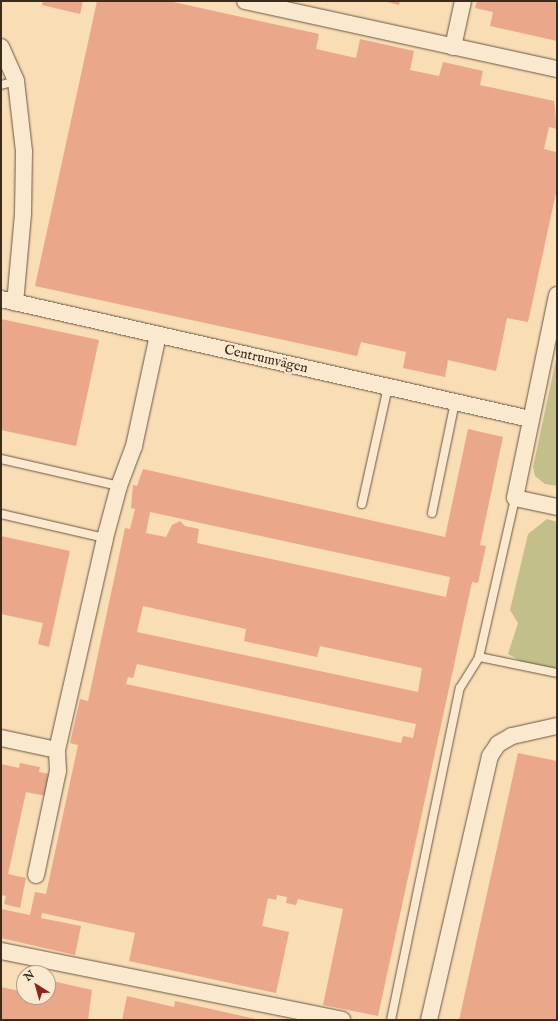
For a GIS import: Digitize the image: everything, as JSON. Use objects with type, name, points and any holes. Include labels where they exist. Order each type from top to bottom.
[{"type":"street","points":[[245,1],[557,69]]},
{"type":"street","points":[[453,47],[463,1]]},
{"type":"street","points":[[1,47],[24,151],[23,214],[8,301]]},
{"type":"street","points":[[557,295],[514,498],[557,507]]},
{"type":"street","name":"Centrumvägen","points":[[8,301],[530,420]]},
{"type":"street","points":[[36,875],[58,771],[56,750],[119,486],[134,446],[158,335]]},
{"type":"street","points":[[429,1020],[490,756],[498,744],[512,736],[557,726]]},
{"type":"street","points":[[1,738],[56,750]]},
{"type":"street","points":[[1,951],[342,1020]]},
{"type":"lane","points":[[362,504],[388,387]]},
{"type":"lane","points":[[432,514],[455,402]]},
{"type":"lane","points":[[1,459],[119,486]]},
{"type":"lane","points":[[391,1020],[460,688],[479,657],[514,498]]},
{"type":"lane","points":[[1,514],[106,538]]},
{"type":"lane","points":[[479,657],[557,673]]},
{"type":"shaded area","points":[[557,355],[557,486],[545,484],[535,476],[533,467]]},
{"type":"shaded area","points":[[547,519],[557,522],[557,669],[522,662],[508,654],[518,623],[510,610],[528,534]]},
{"type":"building","points":[[43,1],[83,1],[80,14],[42,5]]},
{"type":"building","points":[[97,1],[169,1],[319,34],[316,49],[356,58],[360,39],[414,51],[410,70],[439,76],[443,62],[483,71],[480,85],[554,101],[557,129],[549,127],[544,149],[556,152],[557,188],[528,322],[507,318],[496,371],[448,360],[445,377],[403,368],[406,352],[361,342],[357,356],[35,286]]},
{"type":"building","points":[[383,1],[400,1],[399,5]]},
{"type":"building","points":[[477,1],[557,1],[557,41],[490,26],[493,12],[475,8]]},
{"type":"building","points":[[1,319],[99,340],[76,446],[1,430]]},
{"type":"building","points":[[468,429],[503,437],[480,545],[486,546],[478,583],[472,582],[378,1016],[323,1005],[343,909],[298,899],[296,905],[286,903],[287,897],[277,895],[276,900],[268,898],[262,926],[289,932],[276,993],[129,961],[135,933],[42,913],[41,918],[81,926],[75,955],[1,938],[1,909],[30,915],[35,892],[46,894],[78,745],[70,743],[80,699],[88,701],[125,528],[130,529],[135,509],[131,508],[133,485],[137,486],[143,469],[445,537]],"holes":[[[150,512],[450,577],[446,597],[197,543],[199,529],[185,526],[180,521],[172,525],[166,537],[146,533]],[[143,606],[246,629],[244,641],[317,657],[320,646],[422,668],[418,692],[137,632]],[[137,664],[416,724],[413,738],[403,736],[401,743],[126,684],[128,677],[133,678]]]},
{"type":"building","points":[[1,536],[70,551],[49,647],[38,644],[43,623],[1,614]]},
{"type":"building","points":[[518,753],[557,761],[557,1020],[459,1020]]},
{"type":"building","points":[[20,763],[40,767],[39,772],[51,774],[46,796],[26,792],[8,874],[26,878],[20,908],[4,904],[6,896],[1,895],[1,764],[19,768]]},
{"type":"building","points":[[56,982],[92,990],[88,1020],[1,1020],[1,987],[16,990],[16,1005],[56,1005]]},
{"type":"building","points":[[127,996],[174,1007],[175,1001],[260,1020],[122,1020]]}]
